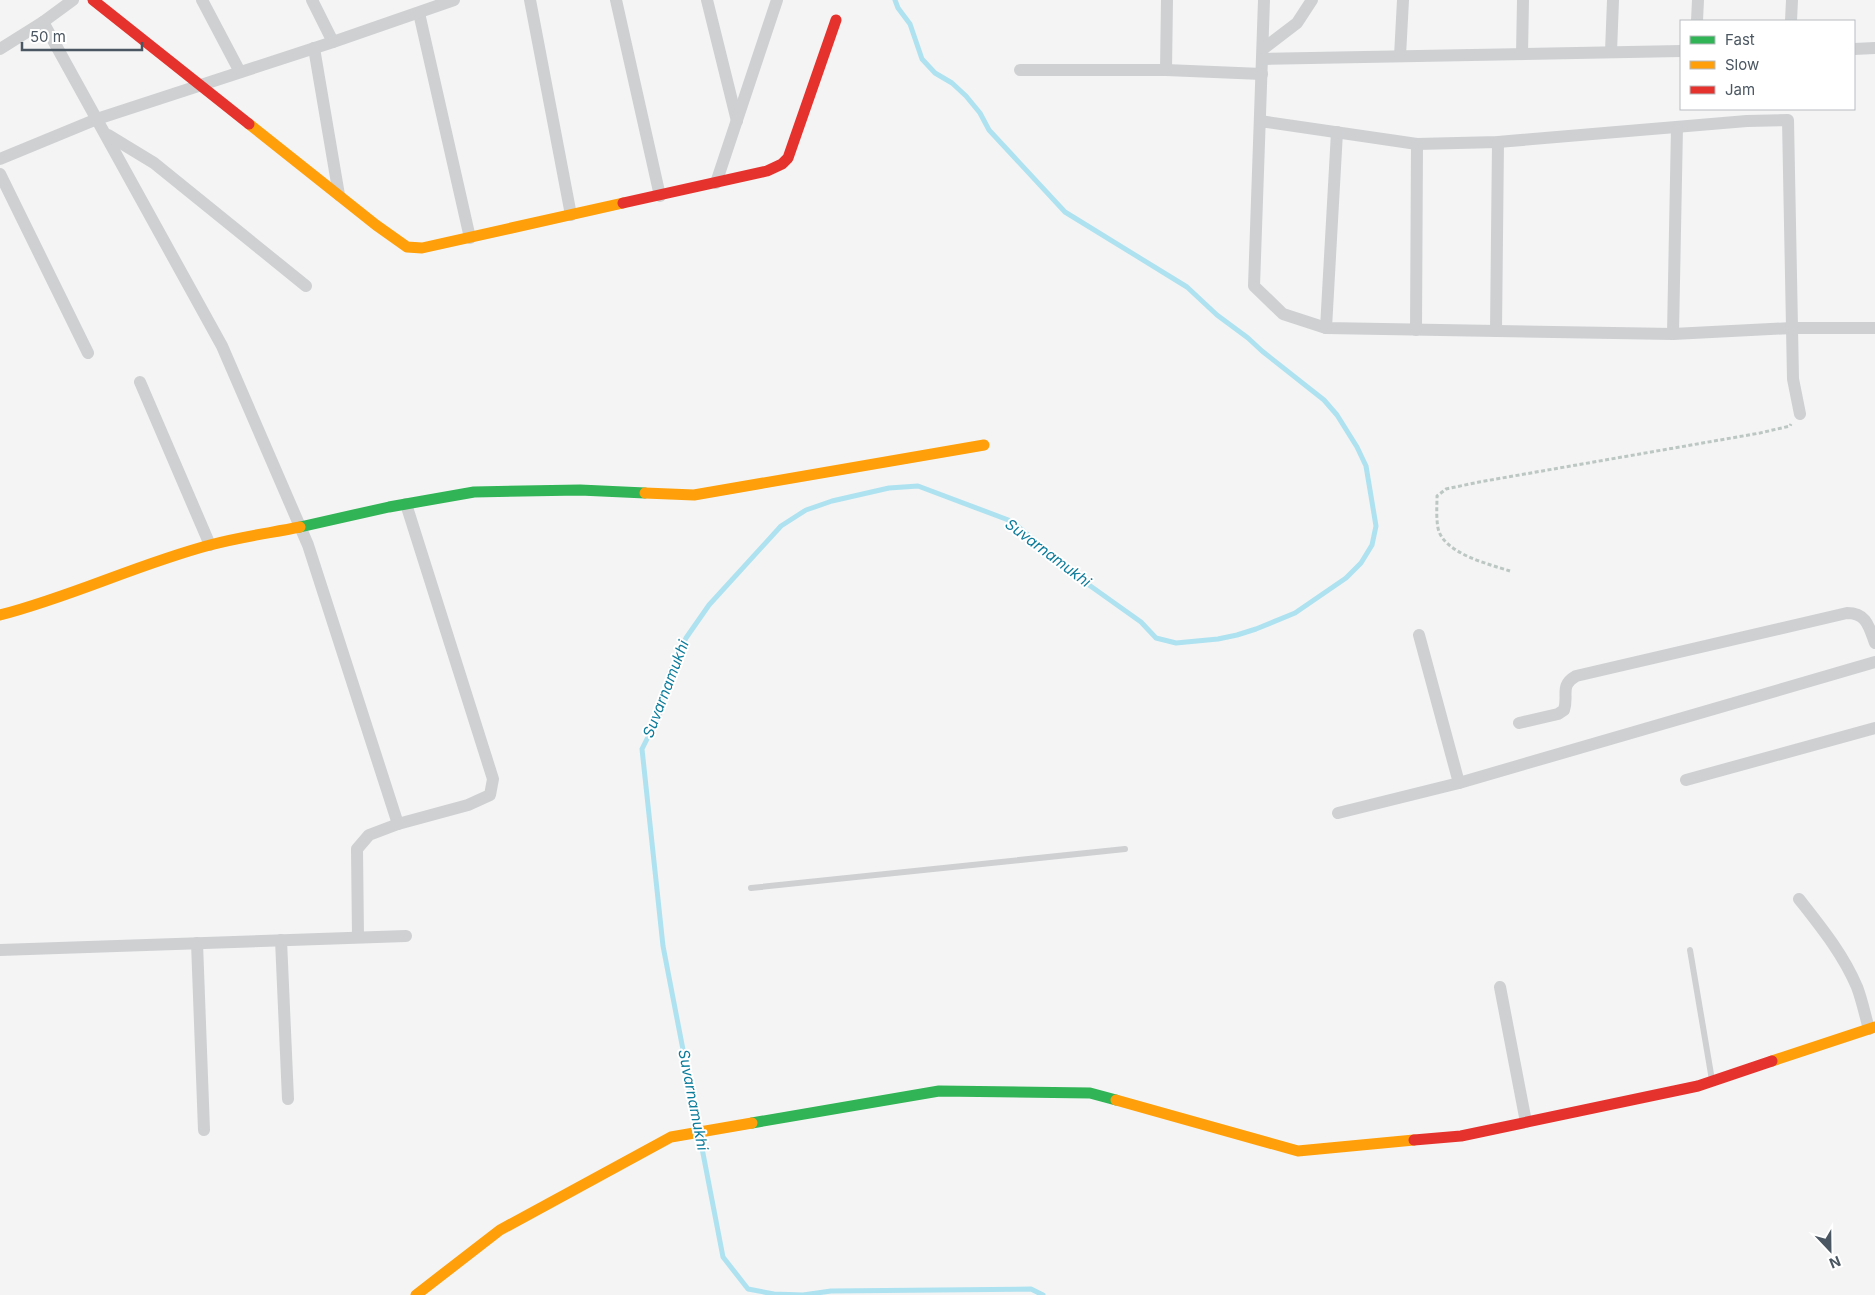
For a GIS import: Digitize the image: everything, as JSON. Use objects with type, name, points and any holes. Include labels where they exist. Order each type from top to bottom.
[{"type":"street","points":[[0,49],[43,22],[72,0]]},
{"type":"street","points":[[93,0],[407,247],[422,248],[716,183],[767,171],[782,164],[788,158],[836,20]]},
{"type":"street","points":[[202,0],[240,72]]},
{"type":"street","points":[[312,0],[333,42]]},
{"type":"street","points":[[0,159],[97,119],[333,42],[454,0]]},
{"type":"street","points":[[530,0],[571,215]]},
{"type":"street","points":[[616,0],[660,196]]},
{"type":"street","points":[[707,0],[736,121]]},
{"type":"street","points":[[716,183],[777,0]]},
{"type":"street","points":[[1166,70],[1167,0]]},
{"type":"street","points":[[1264,0],[1254,286],[1283,314],[1326,328],[1673,334],[1792,328],[1875,328]]},
{"type":"street","points":[[1263,54],[1297,22],[1312,0]]},
{"type":"street","points":[[1400,56],[1402,0]]},
{"type":"street","points":[[1522,54],[1523,0]]},
{"type":"street","points":[[1611,52],[1613,0]]},
{"type":"street","points":[[1697,20],[1698,0]]},
{"type":"street","points":[[1791,20],[1792,0]]},
{"type":"street","points":[[419,13],[470,238]]},
{"type":"street","points":[[43,22],[222,346],[308,545],[398,824]]},
{"type":"street","points":[[314,48],[339,195]]},
{"type":"street","points":[[1855,49],[1875,48]]},
{"type":"street","points":[[1263,54],[1400,56],[1680,51]]},
{"type":"street","points":[[1020,70],[1166,70],[1262,74]]},
{"type":"street","points":[[1260,121],[1417,144],[1498,142],[1747,121],[1788,114],[1793,379],[1800,414]]},
{"type":"street","points":[[1673,334],[1677,127]]},
{"type":"street","points":[[1326,328],[1337,132]]},
{"type":"street","points":[[106,133],[154,163],[306,286]]},
{"type":"street","points":[[1496,331],[1498,142]]},
{"type":"street","points":[[1416,330],[1417,144]]},
{"type":"street","points":[[0,174],[88,353]]},
{"type":"street","points":[[140,382],[210,545]]},
{"type":"street","points":[[0,616],[210,545],[406,504],[474,492],[580,490],[694,495],[984,445]]},
{"type":"street","points":[[358,937],[357,849],[369,835],[398,824],[468,805],[490,795],[493,779],[406,504]]},
{"type":"street","points":[[1519,723],[1558,714],[1564,710],[1566,705],[1565,687],[1569,680],[1576,676],[1847,613],[1856,613],[1871,620],[1875,643]]},
{"type":"street","points":[[1419,635],[1459,783]]},
{"type":"street","points":[[1338,813],[1459,783],[1875,662]]},
{"type":"street","points":[[1686,780],[1875,728]]},
{"type":"street","points":[[416,1295],[500,1230],[671,1137],[939,1091],[1090,1093],[1298,1151],[1461,1136],[1688,1088],[1872,1028],[1846,963],[1799,899]]},
{"type":"street","points":[[0,950],[406,936]]},
{"type":"street","points":[[281,940],[288,1099]]},
{"type":"street","points":[[197,943],[204,1130]]},
{"type":"street","points":[[1500,986],[1526,1122]]},
{"type":"lane","points":[[751,888],[1125,849]]},
{"type":"lane","points":[[1690,950],[1712,1081]]},
{"type":"path","points":[[1510,571],[1471,558],[1444,541],[1438,529],[1437,496],[1446,489],[1478,482],[1760,433],[1790,426],[1800,414]]},
{"type":"waterway","name":"Suvarnamukhi","points":[[895,0],[898,8],[910,24],[922,59],[935,73],[952,83],[966,96],[980,113],[989,130],[1065,212],[1187,287],[1217,315],[1324,400],[1337,415],[1357,447],[1366,466],[1376,526],[1372,545],[1361,563],[1346,578],[1295,613],[1237,635],[1176,643],[1156,638],[1141,622],[1089,585],[1011,521],[918,486],[889,488],[832,501],[806,510],[781,526],[709,605],[686,638],[669,674],[660,713],[642,749],[663,946],[723,1257],[748,1289],[774,1294],[803,1295],[831,1291],[1031,1289],[1043,1295]]},
{"type":"traffic: fast","points":[[300,527],[389,507],[474,492],[580,490],[645,493]]},
{"type":"traffic: fast","points":[[752,1123],[939,1091],[1090,1093],[1116,1100]]},
{"type":"traffic: slow","points":[[249,124],[376,225],[407,247],[422,248],[623,203]]},
{"type":"traffic: slow","points":[[645,493],[694,495],[984,445]]},
{"type":"traffic: slow","points":[[0,615],[26,608],[157,561],[210,545],[300,527]]},
{"type":"traffic: slow","points":[[1772,1061],[1875,1027]]},
{"type":"traffic: slow","points":[[1116,1100],[1298,1151],[1414,1140]]},
{"type":"traffic: slow","points":[[416,1295],[500,1230],[671,1137],[752,1123]]},
{"type":"traffic: jam","points":[[93,0],[249,124]]},
{"type":"traffic: jam","points":[[623,203],[767,171],[782,164],[788,158],[836,20]]},
{"type":"traffic: jam","points":[[1414,1140],[1461,1136],[1698,1086],[1772,1061]]}]
